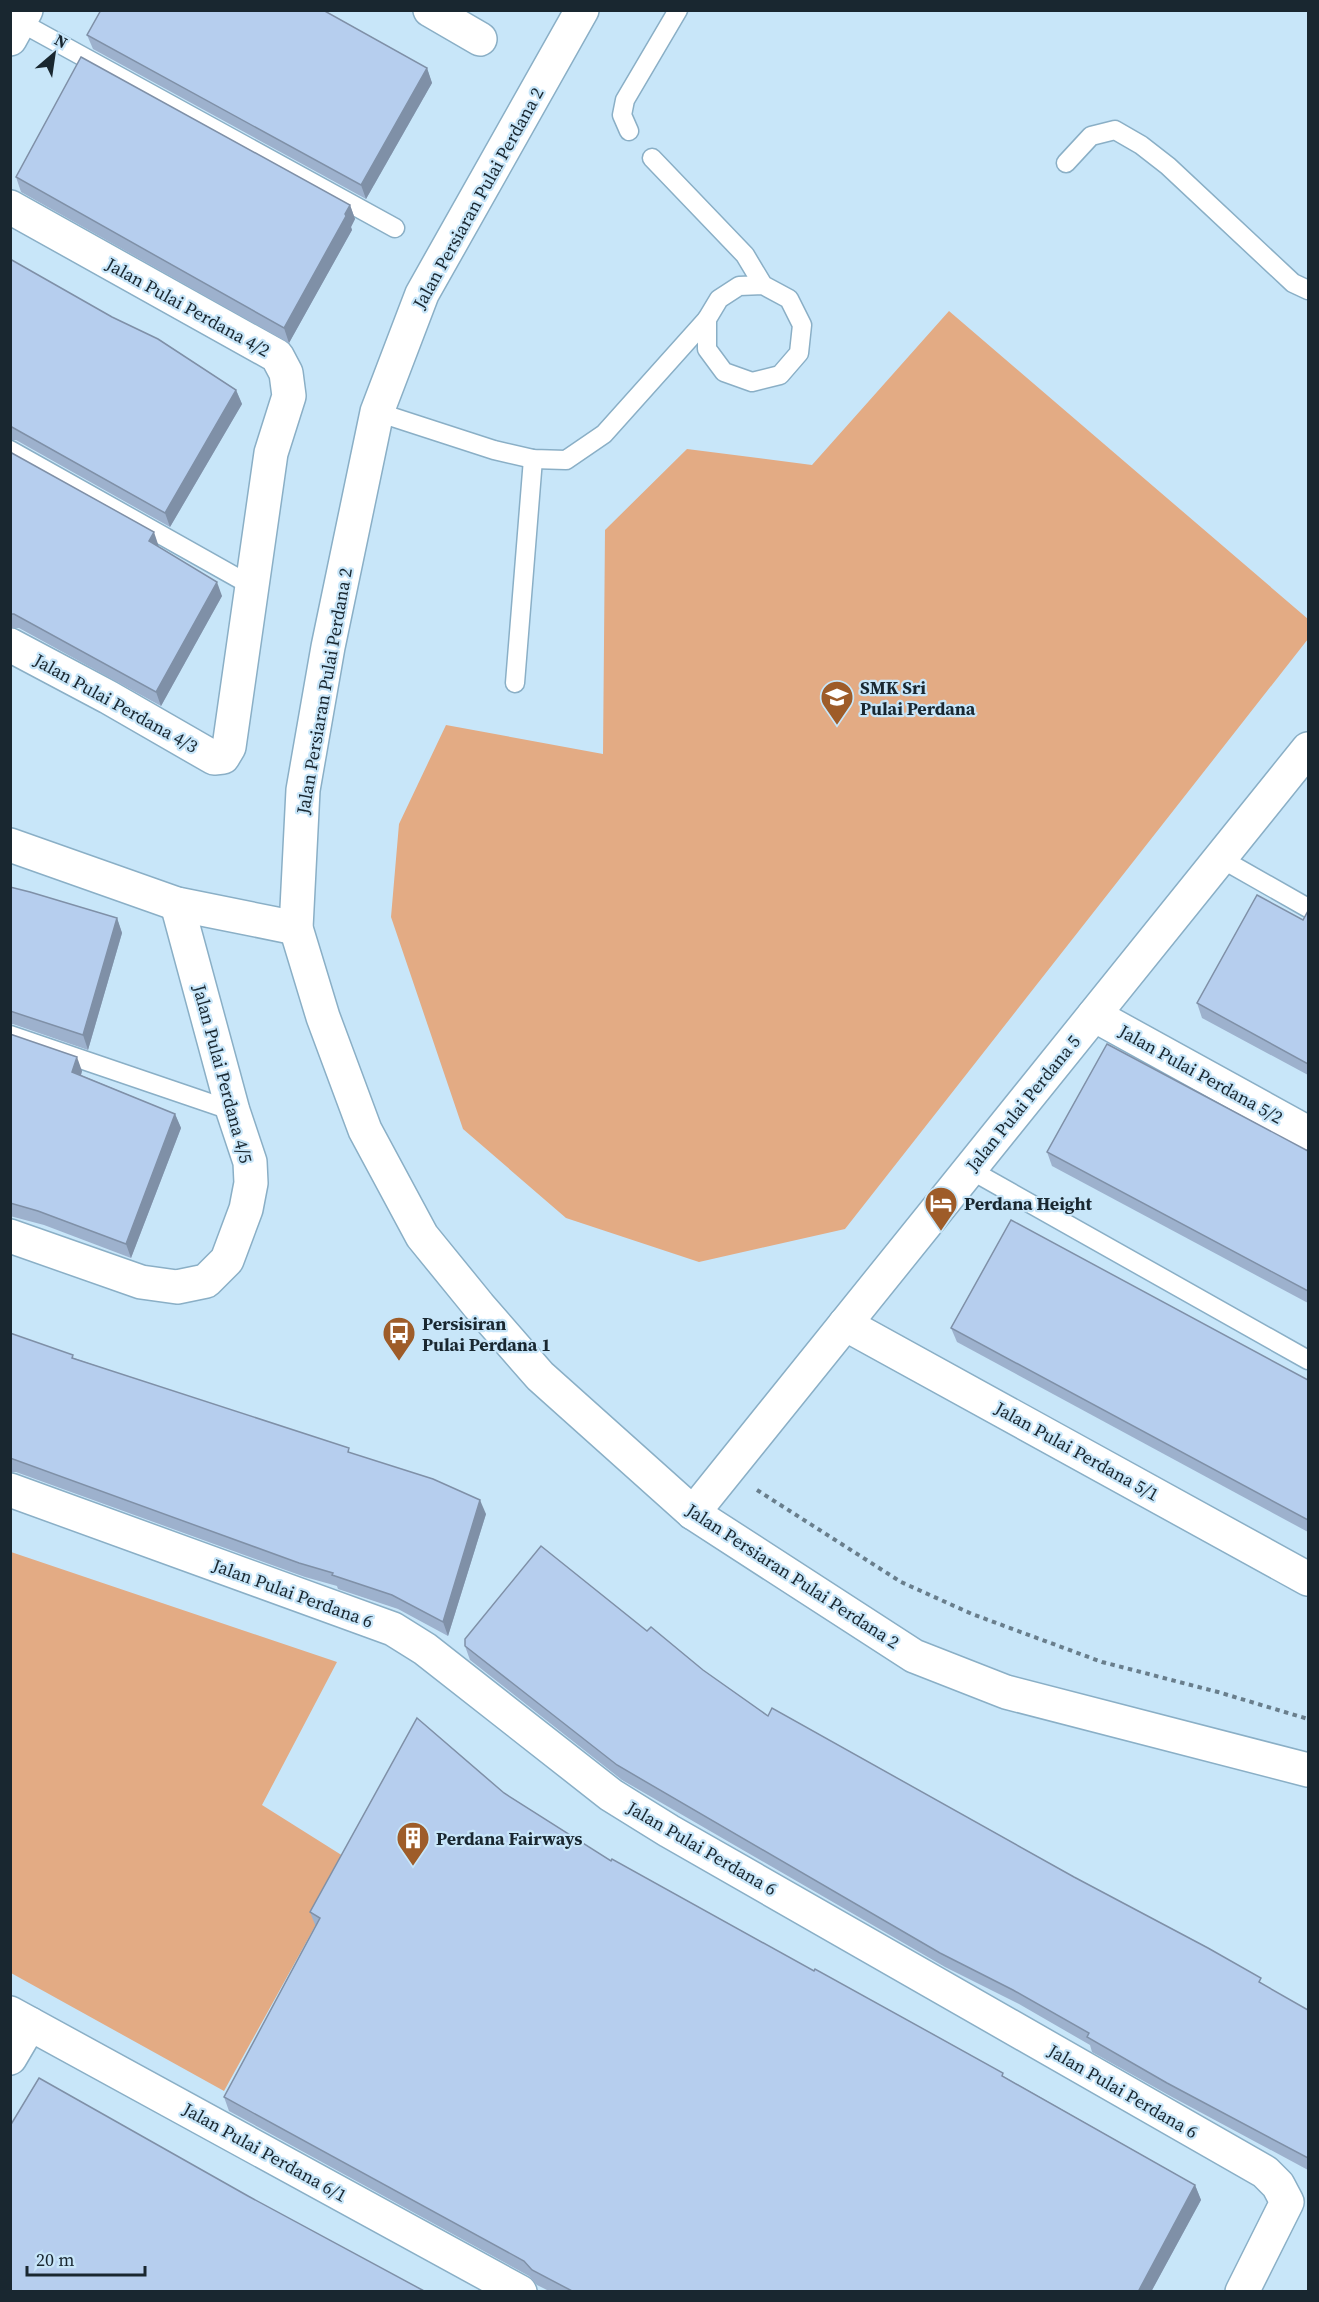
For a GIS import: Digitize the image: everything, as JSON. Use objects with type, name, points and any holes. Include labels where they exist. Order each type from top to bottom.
[{"type":"street","points":[[429,10],[480,39]]},
{"type":"street","name":"Jalan Persiaran Pulai Perdana 2","points":[[582,10],[422,294],[377,412],[328,647],[303,790],[296,928],[322,1017],[365,1130],[422,1236],[540,1376],[693,1513],[914,1656],[1006,1692],[1308,1770]]},
{"type":"street","name":"Jalan Pulai Perdana 4/2","points":[[10,207],[277,356],[286,373],[289,396],[271,453],[229,747],[223,757]]},
{"type":"street","name":"Jalan Pulai Perdana 4/3","points":[[10,645],[108,697],[214,758],[223,757]]},
{"type":"street","name":"Jalan Pulai Perdana 5","points":[[693,1513],[1308,749]]},
{"type":"street","points":[[10,845],[177,904],[296,928]]},
{"type":"street","name":"Jalan Pulai Perdana 4/5","points":[[10,1236],[141,1282],[177,1287],[206,1281],[227,1260],[241,1226],[251,1183],[250,1162],[233,1111],[177,904]]},
{"type":"street","name":"Jalan Pulai Perdana 5/2","points":[[1094,1015],[1308,1133]]},
{"type":"street","name":"Jalan Pulai Perdana 5/1","points":[[845,1324],[1308,1579]]},
{"type":"street","name":"Jalan Pulai Perdana 6","points":[[10,1490],[393,1629],[425,1648],[621,1801],[669,1831],[1265,2172],[1278,2185],[1287,2202],[1242,2292]]},
{"type":"street","points":[[10,2058],[20,2018]]},
{"type":"street","name":"Jalan Pulai Perdana 6/1","points":[[20,2018],[520,2292]]},
{"type":"lane","points":[[629,131],[622,115],[625,100],[678,10]]},
{"type":"lane","points":[[19,24],[395,228]]},
{"type":"lane","points":[[1066,163],[1091,136],[1115,130],[1141,144],[1168,166],[1293,283],[1308,290]]},
{"type":"lane","points":[[652,158],[745,255],[763,285]]},
{"type":"lane","points":[[377,412],[494,450],[533,459],[566,460],[604,434],[707,320],[719,299],[739,286],[763,285],[789,299],[802,325],[799,353],[780,375],[752,382],[724,372],[707,349],[707,320]]},
{"type":"lane","points":[[10,450],[252,586]]},
{"type":"lane","points":[[515,683],[533,459]]},
{"type":"lane","points":[[1220,858],[1308,908]]},
{"type":"lane","points":[[10,1035],[233,1111]]},
{"type":"lane","points":[[969,1169],[1308,1360]]},
{"type":"path","points":[[727,1470],[901,1582],[972,1614],[1102,1662],[1218,1692],[1308,1719]]},
{"type":"shaded area","points":[[949,311],[1308,619],[1308,639],[845,1229],[699,1262],[566,1218],[463,1129],[391,917],[399,824],[446,725],[603,754],[605,530],[687,449],[812,465]]},
{"type":"shaded area","points":[[11,1552],[337,1662],[262,1805],[351,1861],[224,2091],[11,1973]]},
{"type":"building","points":[[101,10],[323,10],[427,68],[361,185],[87,35]]},
{"type":"building","points":[[81,57],[350,205],[284,328],[16,177]]},
{"type":"building","points":[[10,259],[112,317],[158,339],[236,390],[165,513],[10,426]]},
{"type":"building","points":[[10,452],[154,532],[149,541],[217,582],[156,692],[14,614],[10,614]]},
{"type":"building","points":[[10,887],[117,918],[83,1035],[10,1011]]},
{"type":"building","points":[[1257,895],[1303,920],[1308,911],[1308,1064],[1197,1003]]},
{"type":"building","points":[[10,1034],[77,1057],[72,1072],[175,1114],[126,1244],[10,1203]]},
{"type":"building","points":[[1107,1044],[1308,1151],[1308,1291],[1047,1152]]},
{"type":"building","points":[[1011,1220],[1308,1380],[1308,1520],[951,1328]]},
{"type":"building","points":[[10,1333],[73,1355],[72,1358],[349,1448],[348,1452],[433,1479],[480,1500],[443,1622],[392,1595],[10,1458]]},
{"type":"building","points":[[541,1546],[647,1631],[651,1627],[703,1670],[768,1716],[772,1708],[1074,1877],[1208,1948],[1261,1978],[1259,1982],[1308,2010],[1308,2158],[1167,2083],[1087,2037],[1089,2033],[1013,1990],[940,1953],[617,1765],[465,1646],[465,1639]]},
{"type":"building","points":[[417,1718],[504,1793],[611,1861],[612,1859],[1003,2073],[1002,2076],[1195,2185],[1138,2292],[574,2292],[532,2270],[524,2261],[224,2097],[320,1918],[310,1912]]},
{"type":"building","points":[[39,2078],[248,2196],[426,2292],[10,2292],[10,2126]]},
{"type":"place","name":"SMK Sri Pulai Perdana","points":[[837,726]]},
{"type":"place","name":"Perdana Height","points":[[941,1232]]},
{"type":"place","name":"Persisiran Pulai Perdana 1","points":[[399,1362]]},
{"type":"place","name":"Perdana Fairways","points":[[413,1867]]}]
